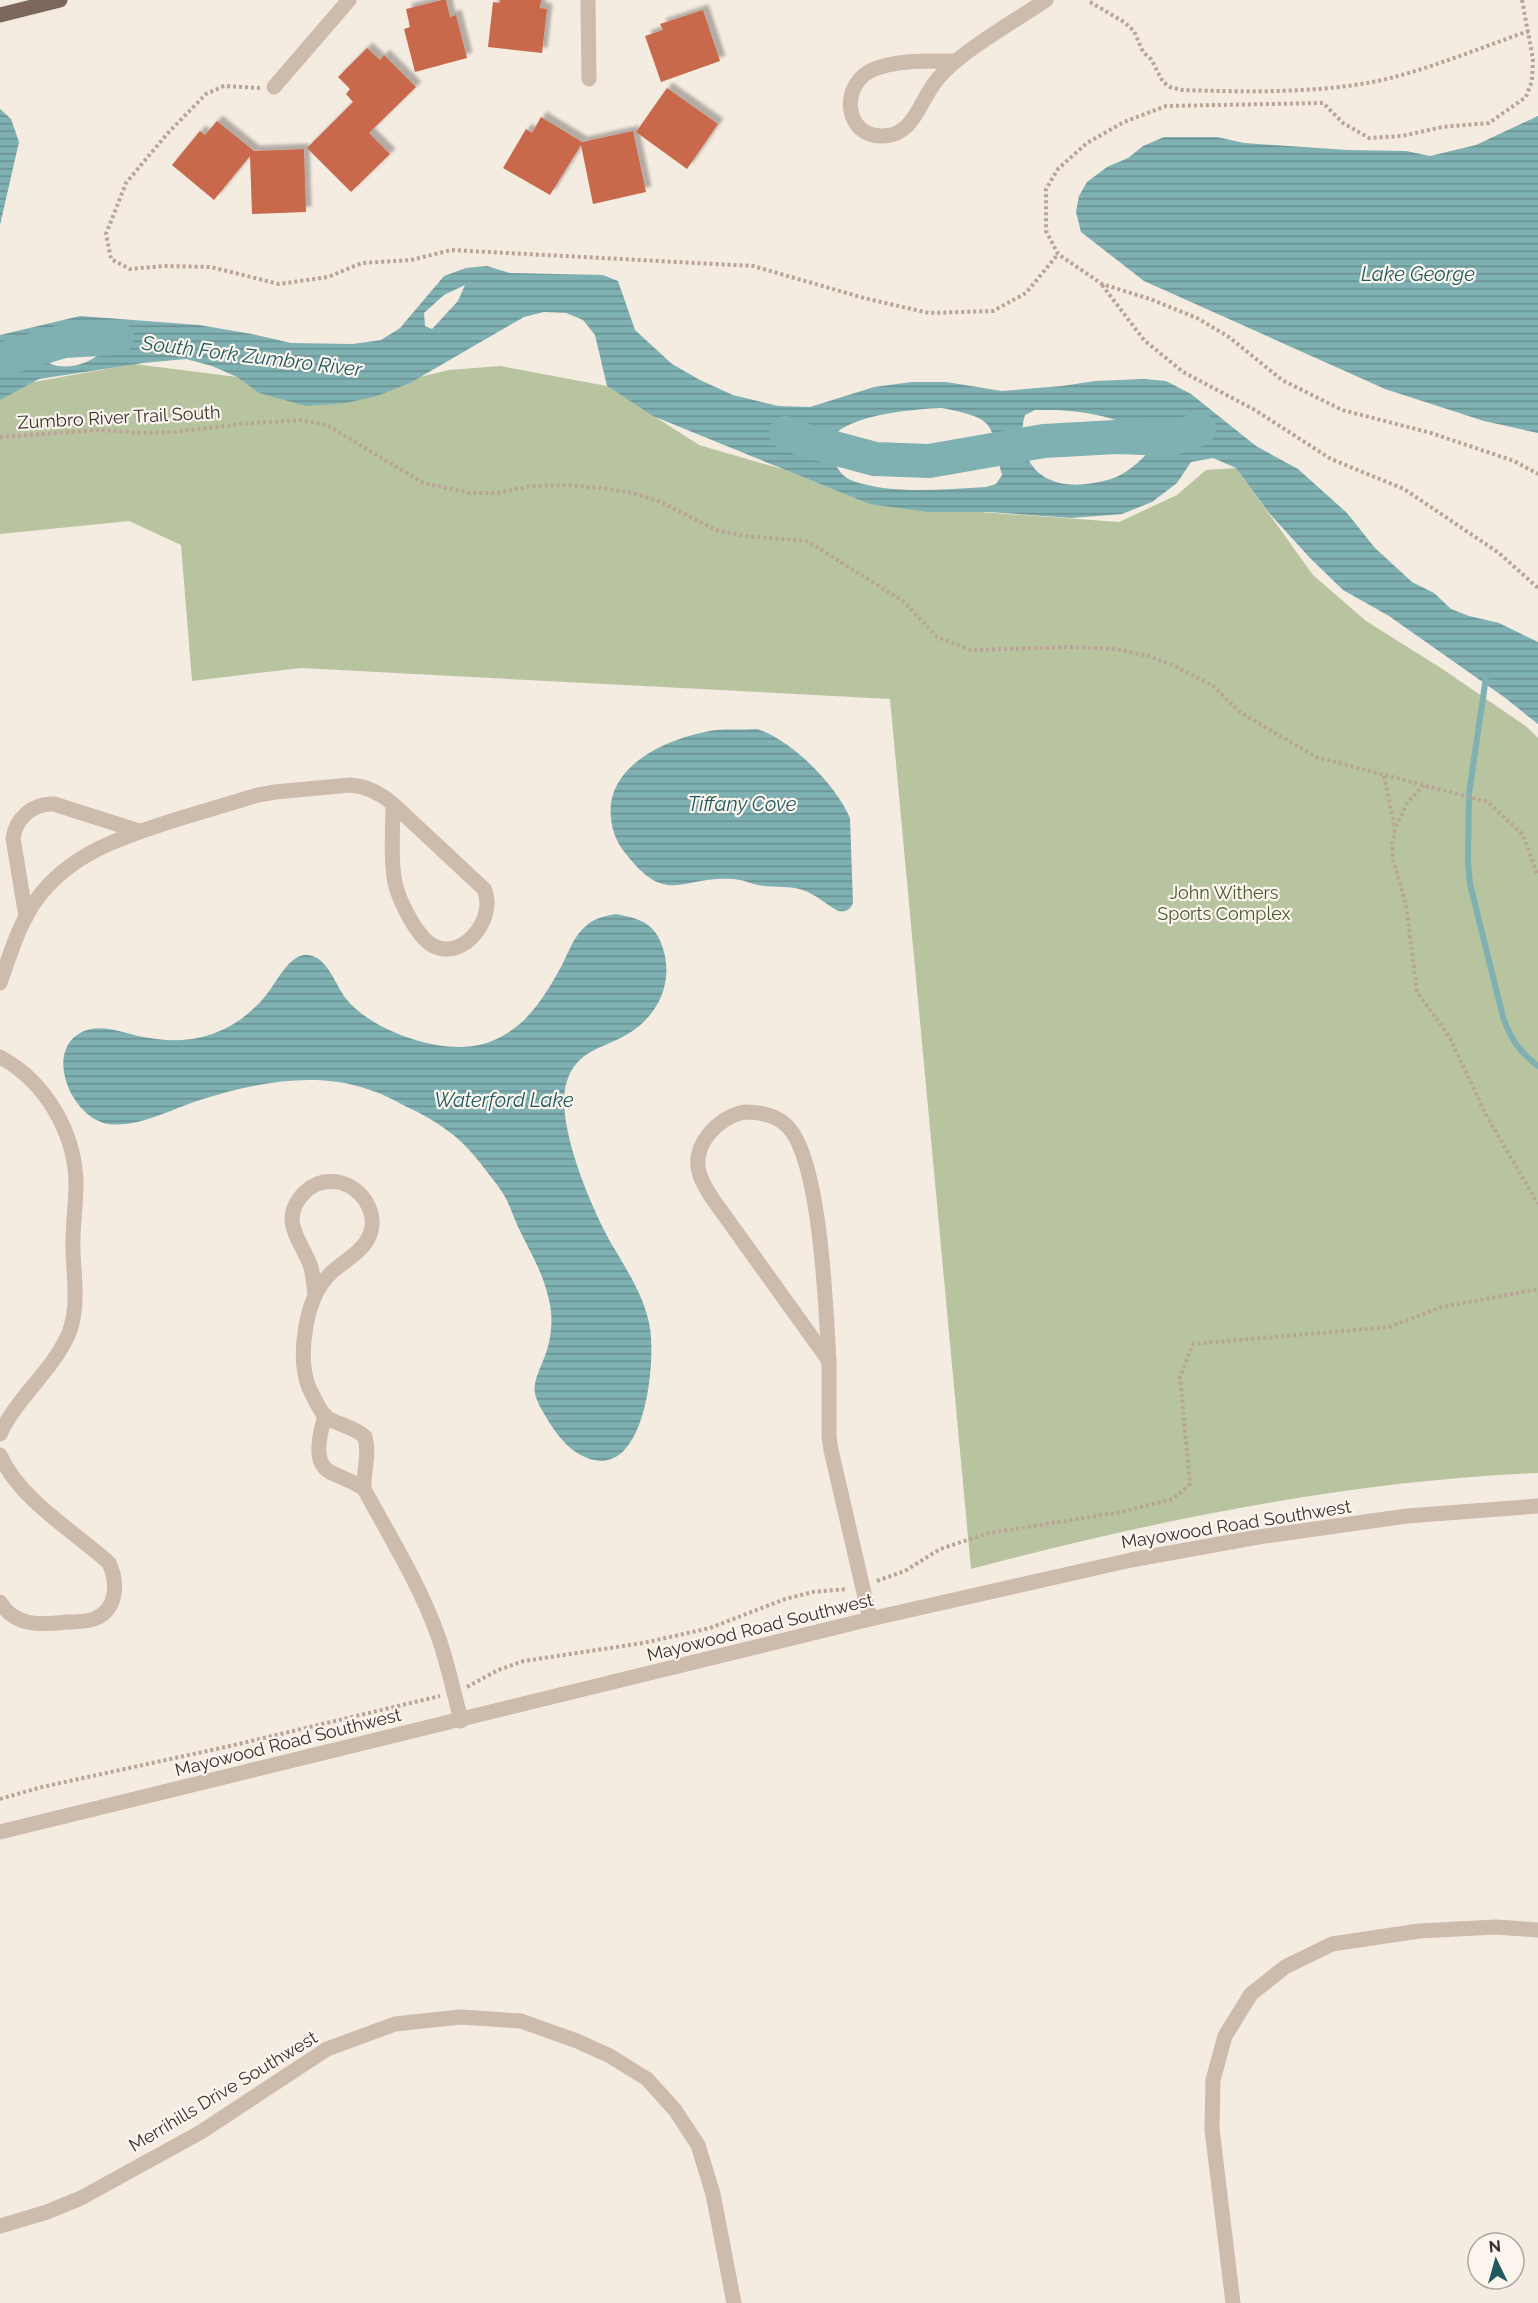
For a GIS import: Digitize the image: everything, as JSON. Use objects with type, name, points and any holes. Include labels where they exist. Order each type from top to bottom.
[{"type":"main road","points":[[0,15],[60,0]]},
{"type":"street","points":[[274,87],[349,0]]},
{"type":"street","points":[[588,0],[589,78]]},
{"type":"street","points":[[956,61],[920,62],[872,70],[861,77],[852,89],[849,100],[851,112],[858,125],[867,134],[879,137],[892,136],[905,130],[932,85],[956,61],[1046,0]]},
{"type":"street","points":[[0,983],[26,917],[37,898],[51,882],[78,859],[116,839],[139,831],[275,792],[350,785],[361,786],[382,795],[393,804],[477,882],[487,897],[489,905],[484,921],[467,941],[456,948],[437,948],[428,943],[403,907],[395,884],[393,804]]},
{"type":"street","points":[[26,917],[13,838],[15,827],[28,813],[45,804],[54,804],[139,831]]},
{"type":"street","points":[[0,1057],[34,1082],[61,1120],[73,1152],[76,1183],[73,1239],[76,1297],[70,1329],[52,1365],[12,1413],[0,1434]]},
{"type":"street","points":[[829,1361],[712,1198],[699,1173],[698,1162],[705,1140],[721,1122],[733,1115],[755,1112],[778,1119],[787,1125],[800,1146],[810,1178],[816,1212],[829,1361],[829,1436],[870,1620]]},
{"type":"street","points":[[315,1294],[310,1267],[294,1235],[293,1215],[301,1197],[316,1184],[325,1181],[346,1184],[355,1189],[369,1207],[372,1219],[371,1229],[368,1240],[360,1251],[326,1277],[315,1294],[306,1332],[304,1368],[310,1389],[325,1415],[350,1426],[365,1437],[368,1455],[363,1475],[364,1489],[417,1585],[429,1613],[447,1662],[460,1721]]},
{"type":"street","points":[[325,1415],[318,1448],[322,1464],[328,1472],[353,1481],[364,1489]]},
{"type":"street","points":[[0,1455],[9,1471],[41,1506],[109,1563],[114,1572],[116,1590],[102,1615],[85,1621],[32,1624],[10,1614],[0,1602]]},
{"type":"street","name":"Mayowood Road Southwest","points":[[0,1832],[870,1620],[1131,1560],[1258,1537],[1407,1516],[1538,1506]]},
{"type":"street","points":[[1233,2303],[1212,2128],[1213,2080],[1226,2036],[1251,1994],[1285,1967],[1332,1944],[1419,1931],[1496,1928],[1538,1930]]},
{"type":"street","name":"Merrihills Drive Southwest","points":[[0,2226],[47,2212],[91,2192],[201,2132],[327,2049],[395,2024],[460,2017],[521,2021],[609,2056],[647,2079],[675,2110],[698,2145],[713,2194],[734,2303]]},
{"type":"path","points":[[1522,0],[1533,59],[1532,81],[1526,97],[1489,123],[1442,127],[1402,136],[1369,138],[1343,123],[1323,103],[1166,106],[1124,122],[1087,143],[1058,169],[1046,189],[1046,231],[1058,254],[1102,284],[1150,299],[1197,318],[1229,338],[1282,380],[1342,410],[1431,433],[1514,461],[1538,474]]},
{"type":"path","points":[[1090,2],[1129,26],[1163,82],[1170,87],[1182,90],[1314,88],[1351,85],[1396,77],[1529,31]]},
{"type":"path","points":[[1533,59],[1538,57]]},
{"type":"path","points":[[274,87],[224,86],[206,94],[167,134],[126,183],[106,234],[111,259],[130,269],[164,266],[211,267],[279,284],[328,277],[362,263],[411,260],[451,250],[753,266],[864,298],[929,313],[993,311],[1026,293],[1058,254]]},
{"type":"path","points":[[1102,284],[1144,340],[1183,372],[1255,410],[1331,459],[1404,489],[1499,553],[1538,588]]},
{"type":"path","name":"Zumbro River Trail South","points":[[0,437],[101,430],[137,433],[175,432],[300,420],[327,425],[423,483],[470,493],[497,493],[532,486],[564,485],[603,488],[633,493],[661,502],[716,530],[746,536],[807,541],[903,601],[937,638],[971,650],[1071,647],[1116,649],[1148,656],[1173,665],[1213,686],[1241,713],[1316,757],[1488,802],[1523,835],[1538,876]]},
{"type":"path","points":[[1384,776],[1395,829]]},
{"type":"path","points":[[1425,784],[1407,803],[1395,829],[1392,844],[1393,859],[1406,905],[1413,971],[1418,992],[1449,1036],[1486,1115],[1538,1204]]},
{"type":"path","points":[[0,1799],[42,1787],[230,1746],[454,1692],[498,1670],[524,1661],[642,1642],[710,1628],[785,1599],[813,1592],[862,1587],[904,1571],[940,1549],[989,1533],[1121,1512],[1173,1499],[1190,1484],[1180,1377],[1193,1344],[1389,1327],[1442,1307],[1538,1289]]},
{"type":"green space","name":"John Withers Sports Complex","points":[[134,364],[237,377],[337,397],[449,370],[500,366],[607,386],[699,445],[785,470],[869,504],[1119,522],[1177,495],[1206,470],[1236,468],[1313,575],[1366,621],[1441,668],[1527,727],[1538,738],[1538,1473],[1395,1484],[1252,1506],[1111,1534],[971,1569],[890,699],[301,668],[192,681],[181,545],[129,521],[0,534],[0,388]]},
{"type":"water","points":[[0,109],[11,119],[19,142],[0,225]]},
{"type":"water","name":"Lake George","points":[[1538,116],[1538,433],[1484,421],[1385,389],[1144,281],[1081,232],[1076,212],[1079,196],[1087,182],[1107,167],[1128,158],[1143,146],[1164,137],[1217,137],[1244,143],[1348,150],[1406,151],[1430,156],[1476,145]]},
{"type":"water","points":[[487,266],[510,273],[603,275],[618,281],[635,330],[672,364],[733,395],[778,406],[810,407],[874,387],[912,382],[946,382],[1002,391],[1095,381],[1144,379],[1166,381],[1191,394],[1256,446],[1298,469],[1347,513],[1375,548],[1412,582],[1434,593],[1451,609],[1499,623],[1538,642],[1538,724],[1504,697],[1389,616],[1343,590],[1269,513],[1236,468],[1213,458],[1191,462],[1177,483],[1152,502],[1122,514],[1071,518],[989,512],[928,512],[869,504],[653,416],[607,386],[595,335],[583,320],[566,313],[544,312],[524,317],[410,383],[377,396],[346,403],[306,406],[259,393],[237,377],[212,366],[186,359],[143,363],[39,379],[0,400],[0,335],[80,316],[199,325],[291,343],[353,344],[381,340],[400,328],[444,276],[466,268]],"holes":[[[465,285],[458,301],[432,329],[425,326],[424,313],[444,295]],[[54,338],[93,344],[104,351],[86,362],[59,366],[50,364],[33,352],[37,342]],[[942,408],[974,416],[983,421],[989,426],[996,445],[1002,475],[996,484],[986,487],[902,490],[853,481],[843,475],[832,455],[831,441],[834,435],[858,421],[902,411]],[[1035,410],[1051,410],[1100,416],[1130,425],[1158,442],[1137,464],[1111,479],[1085,484],[1060,483],[1039,473],[1031,464],[1025,451],[1023,437],[1025,415]]]},
{"type":"water","name":"Tiffany Cove","points":[[757,729],[784,743],[811,765],[824,778],[850,818],[853,903],[847,910],[838,911],[798,888],[764,886],[735,879],[664,884],[653,880],[640,870],[615,837],[611,803],[616,787],[625,773],[637,762],[667,744],[700,733],[716,730]]},
{"type":"water","name":"Waterford Lake","points":[[616,914],[641,921],[653,929],[664,952],[666,977],[660,1000],[646,1020],[626,1035],[591,1052],[577,1063],[567,1081],[564,1098],[565,1119],[577,1166],[605,1232],[640,1296],[650,1328],[651,1369],[641,1419],[632,1440],[618,1455],[601,1461],[579,1454],[566,1444],[552,1427],[539,1404],[535,1385],[546,1353],[551,1328],[550,1304],[543,1280],[501,1190],[470,1151],[445,1129],[417,1112],[372,1091],[347,1084],[306,1080],[243,1088],[203,1099],[144,1120],[108,1124],[95,1119],[83,1109],[73,1097],[66,1082],[63,1067],[65,1052],[71,1040],[84,1031],[104,1028],[149,1038],[171,1040],[192,1039],[213,1034],[230,1026],[258,1005],[288,965],[304,955],[321,961],[330,971],[347,1000],[358,1011],[390,1030],[427,1043],[463,1047],[479,1045],[508,1033],[530,1014],[548,990],[582,929],[596,919]]},
{"type":"building","points":[[446,0],[450,17],[456,15],[467,58],[415,72],[404,29],[410,27],[406,9]]},
{"type":"building","points":[[500,0],[541,0],[540,8],[547,9],[542,53],[488,47],[493,2],[500,3]]},
{"type":"building","points":[[703,10],[720,61],[661,82],[645,36],[663,30],[660,24]]},
{"type":"building","points":[[367,48],[380,60],[384,55],[416,87],[369,133],[390,154],[351,192],[307,148],[353,102],[346,94],[350,89],[338,77]]},
{"type":"building","points":[[667,88],[718,124],[687,169],[636,132]]},
{"type":"building","points":[[541,117],[582,142],[633,131],[646,192],[593,204],[581,145],[550,195],[503,168],[526,129],[532,133]]},
{"type":"building","points":[[217,121],[254,151],[304,149],[306,212],[252,214],[250,156],[214,200],[172,165],[200,131],[205,135]]},
{"type":"waterway","name":"South Fork Zumbro River","points":[[0,360],[64,341],[117,338]]},
{"type":"waterway","name":"South Fork Zumbro River","points":[[786,433],[875,459],[929,461],[1044,441],[1116,437],[1171,439],[1199,429]]},
{"type":"waterway","points":[[1486,677],[1469,794],[1470,884],[1503,1017],[1516,1044],[1538,1066]]}]
